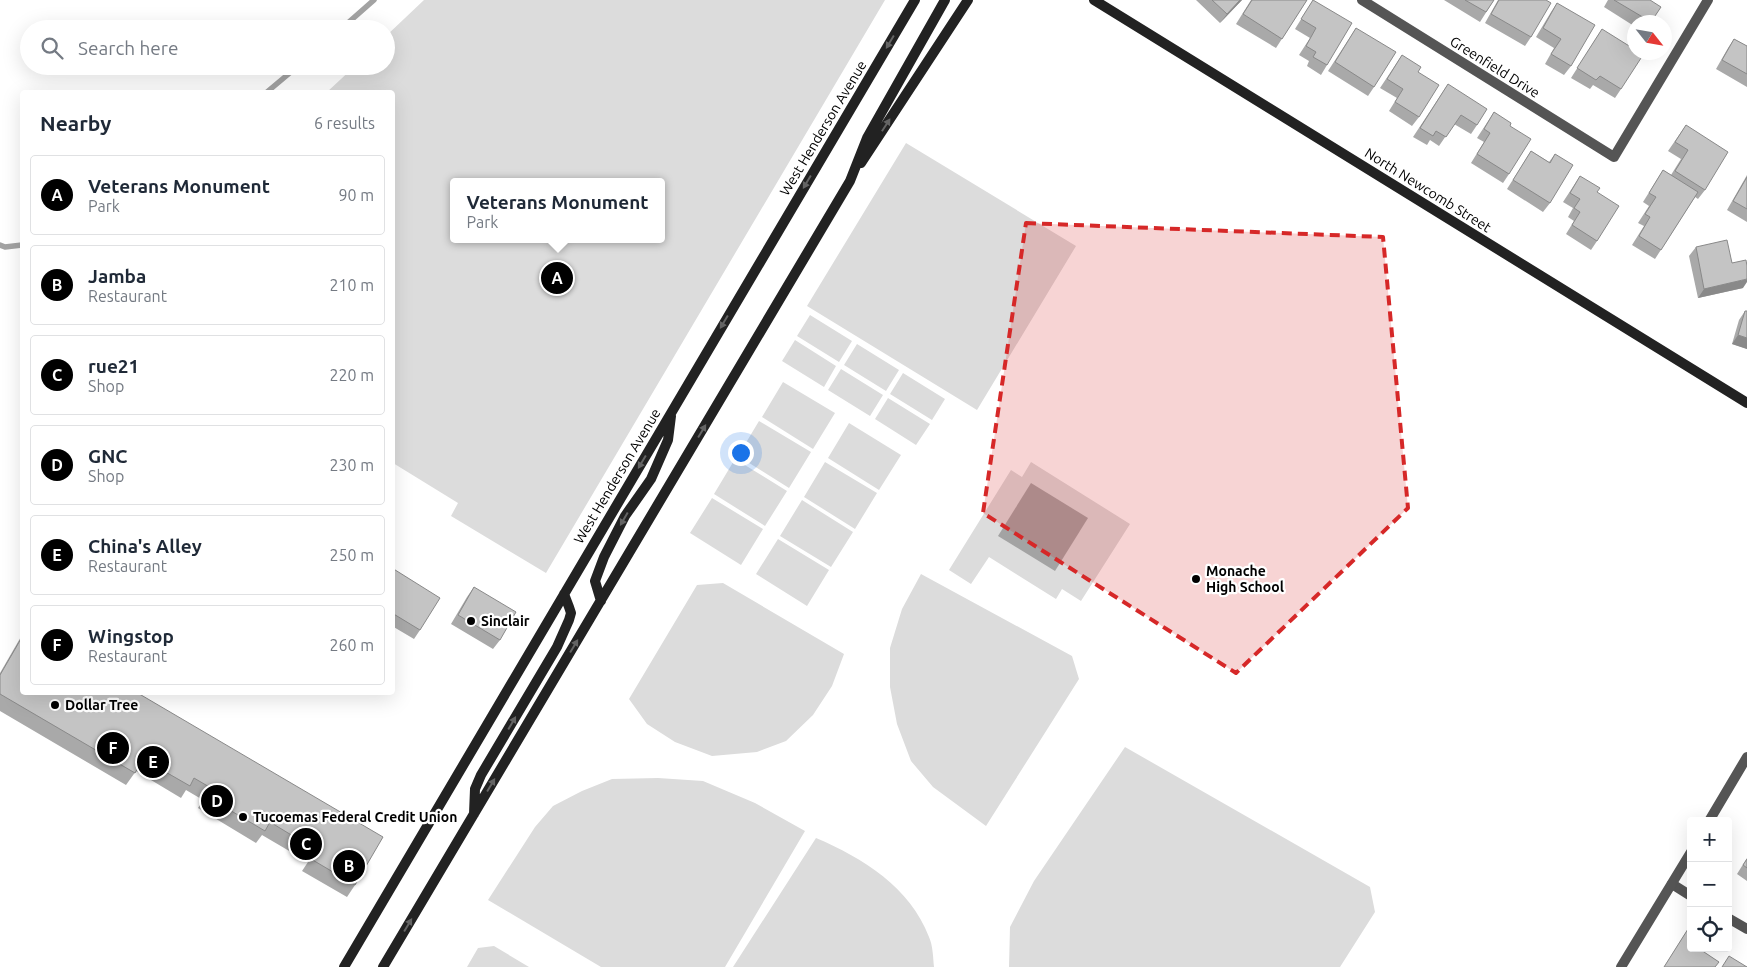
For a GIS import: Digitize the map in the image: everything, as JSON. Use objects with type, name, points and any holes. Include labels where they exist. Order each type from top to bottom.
[{"type":"main road","name":"West Henderson Avenue","points":[[344,967],[915,0]]},
{"type":"main road","points":[[850,181],[867,138],[945,0]]},
{"type":"main road","points":[[383,967],[850,181],[968,0]]},
{"type":"main road","name":"North Newcomb Street","points":[[1094,0],[1747,403]]},
{"type":"main road","points":[[601,601],[595,581],[604,557],[626,516],[651,479],[668,440],[671,412]]},
{"type":"main road","points":[[474,814],[475,789],[557,647],[569,620],[570,607],[564,594]]},
{"type":"street","name":"Greenfield Drive","points":[[1362,0],[1614,157],[1708,0]]},
{"type":"street","points":[[1711,817],[1747,757]]},
{"type":"street","points":[[1621,967],[1687,859]]},
{"type":"street","points":[[1672,884],[1687,893]]},
{"type":"street","points":[[1732,920],[1747,929]]},
{"type":"highlighted area","points":[[1026,223],[1383,237],[1408,508],[1236,673],[983,513]]},
{"type":"shaded area","points":[[424,0],[885,0],[546,573],[451,516],[458,503],[395,464],[395,90],[329,90],[345,75],[395,75],[395,27]]},
{"type":"shaded area","points":[[906,143],[1076,246],[977,410],[807,306]]},
{"type":"shaded area","points":[[810,315],[852,341],[839,362],[797,336]]},
{"type":"shaded area","points":[[795,340],[836,366],[824,387],[782,361]]},
{"type":"shaded area","points":[[857,344],[899,370],[886,391],[844,365]]},
{"type":"shaded area","points":[[841,369],[883,395],[870,416],[828,390]]},
{"type":"shaded area","points":[[903,373],[945,399],[932,420],[890,394]]},
{"type":"shaded area","points":[[783,382],[835,413],[813,449],[762,417]]},
{"type":"shaded area","points":[[888,398],[930,424],[916,445],[875,419]]},
{"type":"shaded area","points":[[759,421],[811,452],[789,488],[738,456]]},
{"type":"shaded area","points":[[849,423],[901,455],[879,490],[828,458]]},
{"type":"shaded area","points":[[735,459],[787,491],[765,526],[714,494]]},
{"type":"shaded area","points":[[825,462],[877,493],[855,529],[804,497]]},
{"type":"shaded area","points":[[1031,462],[1130,524],[1081,601],[1062,589],[1056,599],[989,557],[971,584],[949,570],[1011,470],[1022,477]]},
{"type":"shaded area","points":[[1031,483],[1088,518],[1055,571],[998,536]]},
{"type":"shaded area","points":[[712,498],[763,529],[741,565],[690,533]]},
{"type":"shaded area","points":[[802,500],[853,532],[831,567],[780,536]]},
{"type":"shaded area","points":[[778,539],[829,570],[807,606],[756,574]]},
{"type":"shaded area","points":[[921,574],[1072,656],[1079,679],[986,826],[933,787],[911,761],[897,724],[890,687],[890,648],[902,609]]},
{"type":"shaded area","points":[[723,583],[844,654],[832,686],[813,715],[786,741],[757,752],[712,756],[675,742],[647,724],[629,699],[697,585]]},
{"type":"shaded area","points":[[1125,747],[1370,887],[1375,912],[1340,967],[1009,967],[1010,927],[1034,881]]},
{"type":"shaded area","points":[[658,778],[703,781],[755,803],[805,831],[725,967],[601,967],[488,900],[535,827],[553,806],[582,791],[612,779]]},
{"type":"shaded area","points":[[816,838],[851,855],[883,876],[910,903],[921,919],[929,937],[934,967],[733,967]]},
{"type":"shaded area","points":[[494,946],[529,967],[467,967],[478,948]]},
{"type":"building","points":[[1212,0],[1240,0],[1227,14]]},
{"type":"building","points":[[1252,0],[1307,0],[1282,39],[1243,14]]},
{"type":"building","points":[[1313,0],[1352,23],[1327,65],[1313,57],[1316,52],[1306,46],[1316,28],[1301,19]]},
{"type":"building","points":[[1465,0],[1494,0],[1486,12]]},
{"type":"building","points":[[1499,0],[1546,0],[1551,3],[1531,37],[1491,14]]},
{"type":"building","points":[[1614,0],[1650,0],[1661,7],[1656,15],[1639,15]]},
{"type":"building","points":[[1557,3],[1595,25],[1571,66],[1551,54],[1561,39],[1543,28]]},
{"type":"building","points":[[1356,28],[1396,52],[1374,87],[1335,62]]},
{"type":"building","points":[[1602,29],[1627,45],[1627,60],[1640,60],[1621,89],[1600,76],[1596,80],[1577,68]]},
{"type":"building","points":[[1734,39],[1747,46],[1747,74],[1722,60]]},
{"type":"building","points":[[1402,55],[1421,67],[1418,72],[1439,85],[1419,117],[1395,102],[1403,89],[1387,79]]},
{"type":"building","points":[[1448,84],[1487,109],[1477,125],[1461,115],[1446,137],[1436,131],[1433,136],[1420,128]]},
{"type":"building","points":[[1494,112],[1511,123],[1510,126],[1531,139],[1509,174],[1477,154],[1490,133],[1484,129]]},
{"type":"building","points":[[1686,125],[1728,152],[1705,190],[1675,171],[1688,150],[1675,142]]},
{"type":"building","points":[[1531,151],[1550,163],[1555,154],[1573,165],[1550,203],[1513,180]]},
{"type":"building","points":[[1663,170],[1698,192],[1661,250],[1639,236],[1650,217],[1645,214],[1656,197],[1649,193]]},
{"type":"building","points":[[1580,176],[1600,188],[1597,192],[1619,206],[1597,241],[1572,225],[1580,212],[1574,208],[1580,199],[1570,193]]},
{"type":"building","points":[[1747,177],[1747,209],[1733,201]]},
{"type":"building","points":[[1727,240],[1732,263],[1746,260],[1747,279],[1704,289],[1696,247]]},
{"type":"building","points":[[1745,311],[1747,311],[1747,338],[1738,335]]},
{"type":"building","points":[[395,570],[440,598],[420,630],[395,615]]},
{"type":"building","points":[[474,587],[516,612],[500,640],[458,615]]},
{"type":"building","points":[[20,640],[20,695],[141,695],[383,837],[355,885],[311,859],[316,850],[270,822],[265,831],[206,796],[211,788],[194,778],[190,786],[143,759],[135,773],[0,694],[0,675]]},
{"type":"building","points":[[1747,859],[1747,868],[1743,865]]},
{"type":"building","points":[[1687,931],[1687,952],[1704,952],[1719,962],[1715,967],[1664,967]]},
{"type":"building","points":[[1729,956],[1747,967],[1722,967]]},
{"type":"waterway","points":[[351,20],[374,0]]},
{"type":"waterway","points":[[269,90],[287,75]]},
{"type":"waterway","points":[[0,245],[5,247],[20,245]]},
{"type":"place","name":"Veterans Monument","points":[[557,278]]},
{"type":"place","name":"Monache High School","points":[[1196,579]]},
{"type":"place","name":"Sinclair","points":[[471,621]]},
{"type":"place","name":"Dollar Tree","points":[[55,705]]},
{"type":"place","name":"Wingstop","points":[[113,748]]},
{"type":"place","name":"China's Alley","points":[[153,762]]},
{"type":"place","name":"GNC","points":[[217,801]]},
{"type":"place","name":"Tucoemas Federal Credit Union","points":[[243,817]]},
{"type":"place","name":"rue21","points":[[306,844]]},
{"type":"place","name":"Jamba","points":[[349,866]]}]
